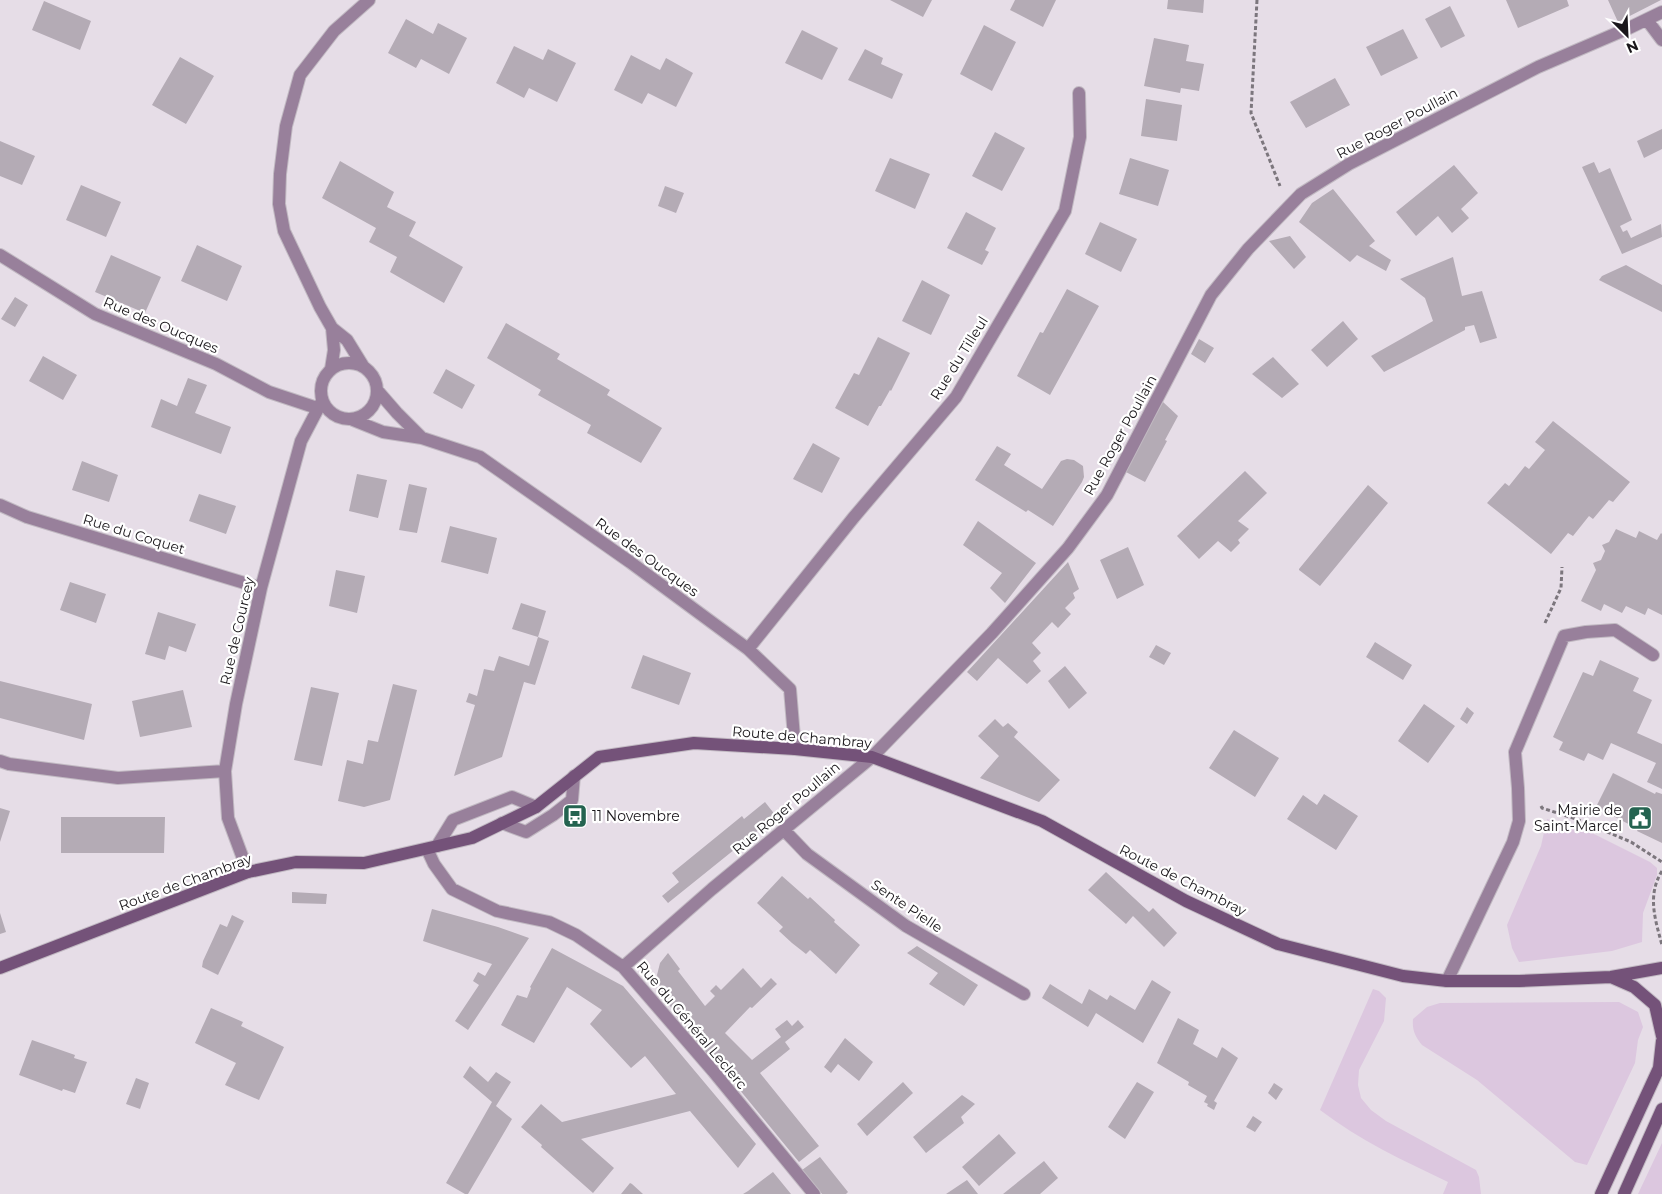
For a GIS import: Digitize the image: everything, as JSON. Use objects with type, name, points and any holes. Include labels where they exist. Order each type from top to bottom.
[{"type":"street","points":[[332,328],[334,350],[331,369],[321,384],[319,405],[334,416],[353,420],[371,411],[378,395],[375,378],[363,366],[347,340],[332,328],[284,231],[279,204],[280,174],[286,126],[300,75],[334,32],[370,0]]},
{"type":"street","name":"Rue Roger Poullain","points":[[624,967],[712,889],[872,757],[992,633],[1068,548],[1107,495],[1211,295],[1248,249],[1301,194],[1349,164],[1538,67],[1662,12]]},
{"type":"street","points":[[1647,20],[1662,40]]},
{"type":"street","name":"Rue du Tilleul","points":[[748,649],[854,517],[956,397],[1065,211],[1080,137],[1080,93]]},
{"type":"street","name":"Rue des Oucques","points":[[0,255],[95,314],[216,364],[269,392],[319,405]]},
{"type":"street","points":[[331,369],[347,362],[363,366]]},
{"type":"street","name":"Rue des Oucques","points":[[377,390],[397,414],[422,438]]},
{"type":"street","name":"Rue de Courcey","points":[[248,872],[228,818],[225,771],[236,704],[261,588],[301,441],[319,405]]},
{"type":"street","name":"Rue des Oucques","points":[[353,420],[383,432],[422,438],[480,457],[630,562],[748,649],[790,689],[795,749]]},
{"type":"street","name":"Rue du Coquet","points":[[0,505],[26,517],[261,588]]},
{"type":"street","points":[[1447,981],[1513,842],[1518,821],[1515,752],[1564,636],[1615,630],[1653,655]]},
{"type":"street","name":"Route de Chambray","points":[[0,968],[248,872],[296,862],[364,862],[472,838],[536,807],[599,758],[694,743],[795,749],[872,757],[1042,821],[1186,901],[1278,944],[1403,976],[1447,981],[1519,981],[1610,977],[1662,968]]},
{"type":"street","points":[[0,761],[9,764],[118,778],[225,771]]},
{"type":"street","points":[[502,823],[526,832],[553,816],[572,800],[574,776]]},
{"type":"street","points":[[432,847],[453,820],[477,810],[512,797],[536,807]]},
{"type":"street","name":"Sente Pielle","points":[[784,830],[807,854],[906,926],[1024,994]]},
{"type":"street","name":"Rue du Général Leclerc","points":[[432,847],[434,864],[452,890],[497,911],[549,922],[576,935],[624,967],[814,1194]]},
{"type":"street","points":[[1610,977],[1634,987],[1655,1004],[1662,1036]]},
{"type":"street","points":[[1601,1194],[1659,1068],[1662,1041]]},
{"type":"street","points":[[1624,1194],[1662,1109]]},
{"type":"path","points":[[1257,0],[1252,113],[1288,208]]},
{"type":"path","points":[[1545,623],[1561,588],[1562,567]]},
{"type":"path","points":[[1538,801],[1542,808],[1576,819],[1630,842],[1662,862]]},
{"type":"path","points":[[1662,871],[1654,883],[1653,914],[1662,944]]},
{"type":"shaded area","points":[[1547,819],[1594,834],[1650,862],[1657,868],[1657,875],[1643,913],[1642,942],[1612,951],[1519,962],[1512,948],[1507,925],[1541,846]]},
{"type":"shaded area","points":[[1373,989],[1379,991],[1386,998],[1384,1021],[1359,1070],[1358,1085],[1361,1098],[1371,1110],[1386,1121],[1476,1170],[1479,1177],[1481,1194],[1443,1194],[1448,1182],[1366,1140],[1320,1110]]},
{"type":"shaded area","points":[[1619,1002],[1638,1012],[1643,1027],[1638,1040],[1635,1063],[1587,1165],[1575,1162],[1477,1080],[1422,1045],[1416,1036],[1413,1026],[1413,1019],[1427,1007],[1440,1003]]},
{"type":"shaded area","points":[[1662,1143],[1662,1194],[1638,1194]]},
{"type":"building","points":[[890,0],[932,0],[923,17]]},
{"type":"building","points":[[1015,0],[1056,0],[1043,27],[1010,10]]},
{"type":"building","points":[[1168,0],[1204,0],[1203,13],[1167,9]]},
{"type":"building","points":[[1506,0],[1567,0],[1569,6],[1518,28]]},
{"type":"building","points":[[1608,0],[1661,0],[1618,22]]},
{"type":"building","points":[[44,1],[91,21],[80,50],[32,30]]},
{"type":"building","points":[[1450,6],[1465,36],[1441,48],[1425,19]]},
{"type":"building","points":[[406,19],[433,34],[438,23],[467,38],[449,74],[421,59],[416,68],[388,53]]},
{"type":"building","points":[[984,25],[1016,42],[992,91],[960,74]]},
{"type":"building","points":[[1403,29],[1418,58],[1381,76],[1366,47]]},
{"type":"building","points":[[802,30],[838,48],[822,80],[785,63]]},
{"type":"building","points":[[1154,38],[1189,45],[1186,61],[1204,64],[1199,91],[1181,88],[1180,93],[1144,86]]},
{"type":"building","points":[[514,46],[543,60],[548,49],[576,63],[557,102],[529,88],[524,98],[496,83]]},
{"type":"building","points":[[865,49],[883,58],[881,64],[903,74],[892,99],[848,80]]},
{"type":"building","points":[[631,55],[660,70],[666,58],[693,73],[676,107],[648,93],[642,104],[614,90]]},
{"type":"building","points":[[180,57],[214,76],[186,124],[152,105]]},
{"type":"building","points":[[1335,78],[1350,105],[1306,128],[1290,102]]},
{"type":"building","points":[[1146,99],[1182,105],[1177,141],[1141,136]]},
{"type":"building","points":[[1662,129],[1662,149],[1644,158],[1637,141]]},
{"type":"building","points":[[995,132],[1025,148],[1002,191],[972,176]]},
{"type":"building","points":[[0,141],[35,156],[22,185],[0,176]]},
{"type":"building","points":[[890,158],[930,174],[915,209],[875,191]]},
{"type":"building","points":[[1130,158],[1169,170],[1158,206],[1119,194]]},
{"type":"building","points":[[340,161],[394,192],[387,207],[416,222],[409,236],[463,267],[444,303],[390,272],[397,257],[369,242],[376,228],[322,198]]},
{"type":"building","points":[[1594,162],[1599,173],[1610,168],[1632,220],[1620,226],[1623,232],[1627,230],[1631,238],[1661,224],[1662,237],[1622,254],[1582,167]]},
{"type":"building","points":[[1454,165],[1478,193],[1461,209],[1469,218],[1452,233],[1438,216],[1416,236],[1396,212]]},
{"type":"building","points":[[81,185],[121,202],[106,237],[66,220]]},
{"type":"building","points":[[665,186],[684,193],[676,213],[658,206]]},
{"type":"building","points":[[1333,189],[1375,241],[1369,246],[1391,260],[1386,271],[1357,255],[1350,262],[1299,222],[1312,203]]},
{"type":"building","points":[[966,212],[996,228],[985,250],[989,252],[982,265],[947,248]]},
{"type":"building","points":[[1100,222],[1137,239],[1121,272],[1085,254]]},
{"type":"building","points":[[1290,236],[1306,257],[1294,269],[1269,241]]},
{"type":"building","points":[[197,245],[242,266],[227,301],[181,281]]},
{"type":"building","points":[[111,255],[161,277],[145,313],[95,292]]},
{"type":"building","points":[[1453,257],[1462,296],[1482,291],[1497,338],[1480,343],[1474,325],[1465,327],[1465,330],[1384,372],[1371,356],[1433,321],[1425,298],[1400,279]]},
{"type":"building","points":[[1626,265],[1662,285],[1662,312],[1599,280],[1602,276]]},
{"type":"building","points":[[922,280],[950,295],[931,335],[902,321]]},
{"type":"building","points":[[1067,289],[1099,306],[1050,395],[1017,376],[1040,332],[1043,333]]},
{"type":"building","points":[[15,297],[28,305],[15,327],[1,319]]},
{"type":"building","points":[[1343,321],[1358,339],[1327,367],[1311,350]]},
{"type":"building","points":[[506,323],[560,354],[557,359],[610,390],[607,395],[662,428],[641,463],[587,433],[591,425],[538,395],[541,390],[487,358]]},
{"type":"building","points":[[878,337],[910,353],[891,391],[881,406],[879,406],[868,426],[835,408],[854,373],[859,375]]},
{"type":"building","points":[[1199,339],[1214,348],[1205,363],[1191,354]]},
{"type":"building","points":[[43,356],[77,375],[63,400],[29,381]]},
{"type":"building","points":[[1273,357],[1299,384],[1282,398],[1252,374]]},
{"type":"building","points":[[446,369],[475,385],[462,409],[433,393]]},
{"type":"building","points":[[188,378],[207,385],[195,413],[231,427],[221,454],[151,427],[161,399],[177,406]]},
{"type":"building","points":[[1163,402],[1178,416],[1145,482],[1124,471]]},
{"type":"building","points":[[1553,421],[1630,482],[1613,502],[1609,500],[1593,519],[1589,516],[1573,536],[1568,533],[1551,554],[1487,503],[1505,483],[1509,486],[1525,466],[1529,469],[1545,450],[1535,442]]},
{"type":"building","points":[[813,443],[840,458],[822,493],[793,479]]},
{"type":"building","points":[[997,446],[1011,454],[1004,465],[1042,489],[1061,461],[1067,459],[1074,460],[1083,466],[1084,477],[1082,482],[1053,526],[1028,510],[1026,512],[975,480]]},
{"type":"building","points":[[82,461],[118,475],[109,502],[72,490]]},
{"type":"building","points":[[1245,471],[1267,493],[1238,521],[1249,529],[1238,540],[1240,543],[1231,552],[1218,541],[1199,559],[1177,536]]},
{"type":"building","points":[[357,474],[387,480],[378,518],[349,511]]},
{"type":"building","points":[[409,484],[427,488],[417,533],[399,530]]},
{"type":"building","points":[[1368,485],[1388,503],[1320,586],[1299,569]]},
{"type":"building","points":[[199,494],[236,506],[226,534],[189,521]]},
{"type":"building","points":[[978,521],[1036,563],[1005,603],[990,588],[1002,573],[963,545]]},
{"type":"building","points":[[450,526],[497,538],[488,574],[441,562]]},
{"type":"building","points":[[1616,529],[1636,538],[1639,531],[1657,540],[1662,534],[1662,615],[1648,608],[1645,615],[1626,606],[1622,613],[1604,604],[1601,611],[1581,601],[1596,570],[1593,563],[1601,560],[1605,551],[1602,545],[1609,542]]},
{"type":"building","points":[[1128,547],[1144,585],[1117,599],[1100,560]]},
{"type":"building","points":[[1068,562],[1079,589],[1073,593],[1075,598],[1065,608],[1071,614],[1058,628],[1052,622],[1032,643],[1041,653],[1033,661],[1041,671],[1027,684],[998,658],[977,681],[967,672]]},
{"type":"building","points":[[336,570],[365,576],[357,613],[329,606]]},
{"type":"building","points":[[70,582],[106,594],[96,623],[60,610]]},
{"type":"building","points":[[521,603],[546,611],[538,637],[512,629]]},
{"type":"building","points":[[158,612],[196,624],[186,652],[169,646],[165,660],[145,654]]},
{"type":"building","points":[[538,637],[549,641],[535,685],[524,682],[502,757],[454,776],[475,705],[466,702],[469,693],[477,696],[484,669],[494,671],[499,656],[529,666]]},
{"type":"building","points":[[1375,642],[1412,665],[1403,680],[1366,657]]},
{"type":"building","points":[[1156,645],[1171,653],[1164,665],[1149,657]]},
{"type":"building","points":[[643,655],[691,673],[679,705],[631,688]]},
{"type":"building","points":[[1600,660],[1639,678],[1633,691],[1652,700],[1637,733],[1662,744],[1662,789],[1647,782],[1656,763],[1611,743],[1603,760],[1588,753],[1584,761],[1559,750],[1563,742],[1553,737],[1583,672],[1593,676]]},
{"type":"building","points":[[1065,666],[1087,693],[1069,709],[1048,681]]},
{"type":"building","points":[[0,681],[92,704],[84,740],[0,718]]},
{"type":"building","points":[[393,684],[417,690],[390,800],[364,807],[338,801],[347,760],[363,764],[368,740],[378,742]]},
{"type":"building","points":[[311,687],[339,693],[322,766],[294,760]]},
{"type":"building","points":[[183,690],[192,727],[140,737],[132,701]]},
{"type":"building","points":[[1424,704],[1455,726],[1428,763],[1398,741]]},
{"type":"building","points":[[1467,707],[1474,713],[1467,724],[1460,719]]},
{"type":"building","points":[[995,719],[1003,727],[1008,723],[1018,732],[1014,737],[1060,780],[1039,802],[980,778],[999,756],[978,736]]},
{"type":"building","points":[[1234,730],[1279,758],[1255,797],[1209,768]]},
{"type":"building","name":"Mairie de Saint-Marcel","points":[[1613,773],[1655,794],[1656,792],[1662,794],[1662,843],[1596,807]]},
{"type":"building","points":[[1324,794],[1358,816],[1336,850],[1287,819],[1303,795],[1317,805]]},
{"type":"building","points":[[765,802],[776,816],[668,903],[662,896],[679,882],[672,873],[742,816],[744,819]]},
{"type":"building","points":[[0,808],[10,811],[0,842]]},
{"type":"building","points":[[61,817],[165,817],[164,853],[61,853]]},
{"type":"building","points":[[1106,872],[1149,912],[1153,908],[1177,933],[1164,947],[1133,916],[1126,924],[1088,890]]},
{"type":"building","points":[[782,876],[808,899],[810,897],[860,945],[836,974],[810,950],[806,954],[792,943],[779,931],[783,927],[757,903]]},
{"type":"building","points":[[292,892],[327,894],[326,904],[292,903]]},
{"type":"building","points":[[432,909],[498,927],[529,938],[468,1030],[455,1021],[479,985],[473,981],[478,972],[485,976],[492,964],[423,941]]},
{"type":"building","points":[[0,913],[6,932],[0,934]]},
{"type":"building","points":[[232,915],[244,921],[218,975],[202,967],[203,961],[220,924],[227,927]]},
{"type":"building","points":[[917,946],[978,985],[964,1006],[929,984],[938,973],[907,953]]},
{"type":"building","points":[[552,948],[623,986],[663,1033],[756,1144],[738,1168],[690,1111],[581,1139],[614,1168],[593,1193],[521,1127],[541,1104],[562,1122],[676,1094],[645,1056],[631,1068],[590,1024],[602,1010],[567,987],[534,1043],[501,1025],[517,995],[527,998],[530,987]]},
{"type":"building","points":[[668,953],[680,969],[678,971],[705,1006],[715,996],[710,991],[716,985],[721,990],[743,968],[761,988],[771,978],[777,984],[752,1008],[750,1007],[725,1033],[752,1060],[781,1037],[775,1029],[787,1020],[792,1026],[798,1020],[804,1027],[785,1042],[790,1049],[760,1073],[819,1146],[799,1162],[730,1078],[678,1019],[661,991],[657,975],[660,963]]},
{"type":"building","points":[[1152,980],[1171,992],[1143,1043],[1096,1013],[1088,1027],[1042,998],[1050,984],[1082,1004],[1089,989],[1107,1000],[1110,995],[1135,1010]]},
{"type":"building","points":[[211,1008],[243,1022],[241,1026],[284,1047],[259,1100],[225,1085],[236,1063],[195,1043]]},
{"type":"building","points":[[1178,1018],[1199,1030],[1193,1044],[1217,1058],[1222,1047],[1238,1058],[1214,1101],[1217,1103],[1214,1110],[1204,1102],[1207,1096],[1188,1085],[1189,1082],[1157,1063]]},
{"type":"building","points":[[845,1038],[873,1062],[859,1081],[838,1064],[831,1073],[824,1067]]},
{"type":"building","points":[[32,1040],[75,1055],[74,1058],[87,1062],[75,1093],[63,1089],[62,1091],[19,1075]]},
{"type":"building","points":[[470,1066],[488,1082],[496,1072],[511,1082],[496,1106],[512,1119],[468,1194],[465,1194],[446,1183],[492,1102],[463,1077]]},
{"type":"building","points":[[136,1078],[149,1083],[140,1109],[126,1104]]},
{"type":"building","points":[[903,1082],[913,1093],[867,1136],[857,1124]]},
{"type":"building","points":[[1137,1082],[1154,1092],[1125,1139],[1108,1127]]},
{"type":"building","points":[[1274,1083],[1283,1089],[1276,1100],[1268,1093]]},
{"type":"building","points":[[962,1095],[975,1104],[961,1117],[964,1123],[926,1153],[913,1137]]},
{"type":"building","points":[[1253,1116],[1262,1122],[1255,1132],[1246,1127]]},
{"type":"building","points":[[999,1134],[1016,1153],[979,1186],[962,1167]]},
{"type":"building","points":[[820,1157],[848,1192],[846,1194],[822,1194],[802,1170]]},
{"type":"building","points":[[1044,1161],[1058,1178],[1040,1194],[1003,1194]]},
{"type":"building","points":[[773,1172],[791,1194],[743,1194],[748,1191]]},
{"type":"building","points":[[967,1180],[978,1194],[946,1194]]},
{"type":"building","points":[[630,1183],[632,1184],[643,1194],[621,1194]]},
{"type":"place","name":"11 Novembre","points":[[575,816]]},
{"type":"place","name":"Mairie de Saint-Marcel","points":[[1640,818]]}]
